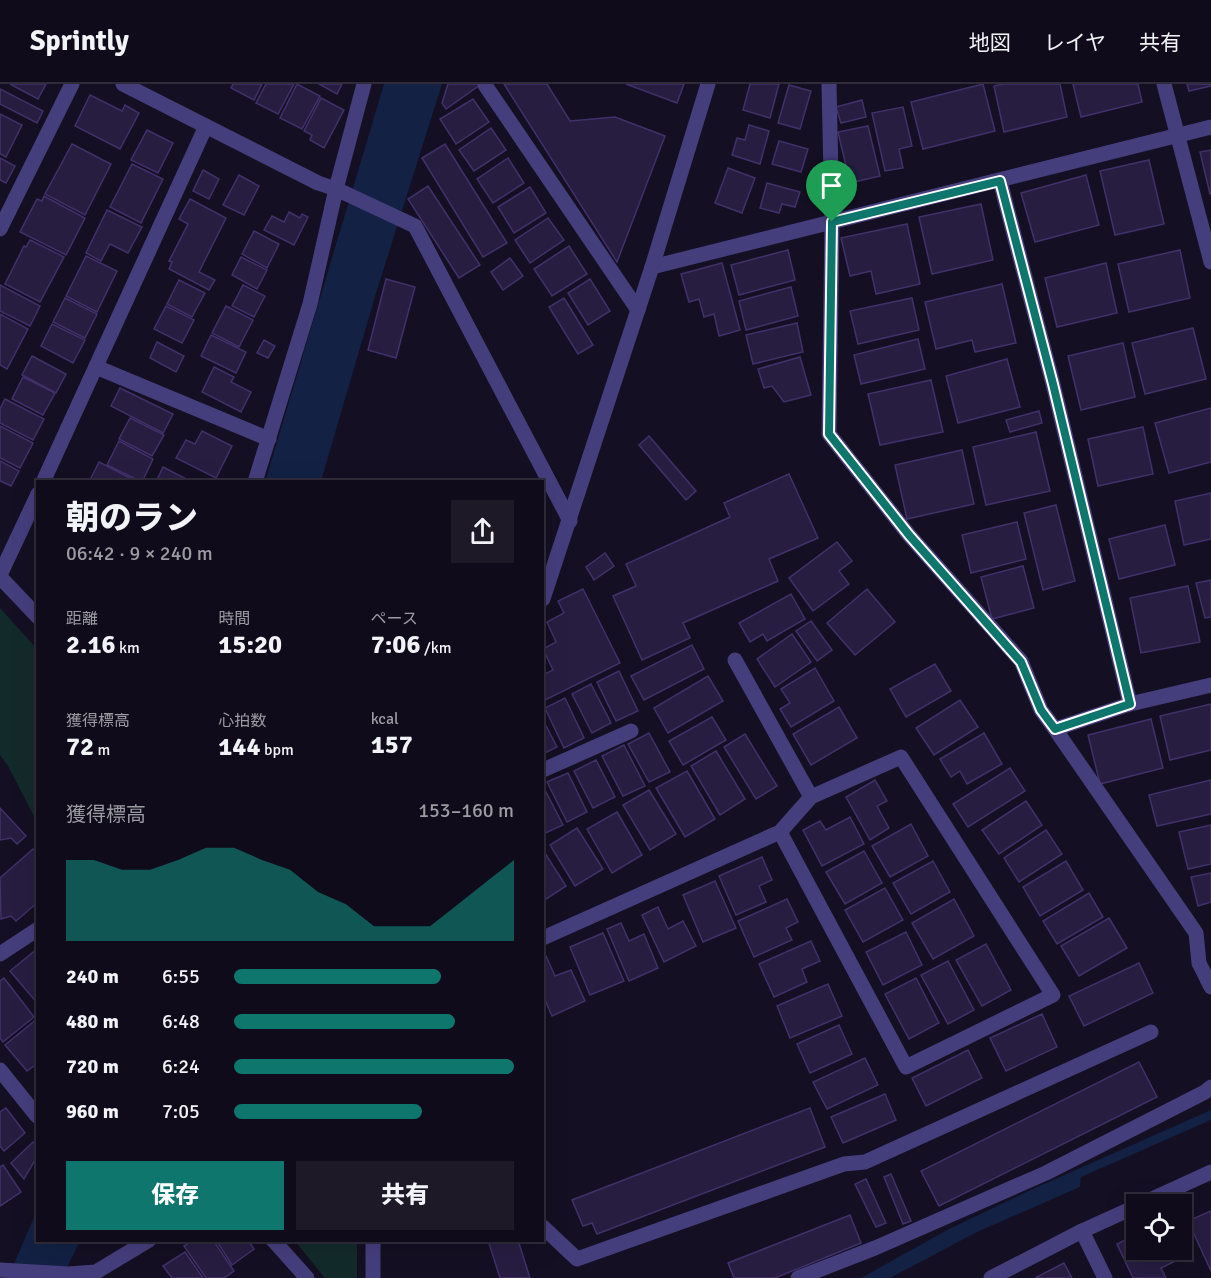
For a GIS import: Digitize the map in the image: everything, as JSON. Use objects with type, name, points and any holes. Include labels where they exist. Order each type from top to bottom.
[{"type":"street","points":[[0,229],[72,84]]},
{"type":"street","points":[[123,84],[318,183],[336,189],[415,226],[570,521]]},
{"type":"street","points":[[256,480],[310,304],[336,189],[364,84]]},
{"type":"street","points":[[544,596],[652,267],[708,84]]},
{"type":"street","points":[[829,84],[832,222],[829,434],[909,535],[1021,662],[1041,710],[1196,933],[1199,963],[1211,987]]},
{"type":"street","points":[[1164,84],[1211,261]]},
{"type":"street","points":[[485,85],[638,310]]},
{"type":"street","points":[[44,480],[206,126]]},
{"type":"street","points":[[652,267],[1211,128]]},
{"type":"street","points":[[1000,181],[1053,384],[1130,704]]},
{"type":"street","points":[[96,368],[269,439]]},
{"type":"street","points":[[36,498],[0,576],[36,614]]},
{"type":"street","points":[[735,660],[811,797]]},
{"type":"street","points":[[1055,729],[1130,704],[1211,685]]},
{"type":"street","points":[[544,770],[631,731]]},
{"type":"street","points":[[544,938],[780,832],[811,797],[901,757],[1053,995],[906,1067],[780,832]]},
{"type":"street","points":[[0,954],[36,930]]},
{"type":"street","points":[[544,1228],[577,1259],[844,1164],[865,1162],[1151,1032]]},
{"type":"street","points":[[0,1071],[36,1115]]},
{"type":"street","points":[[798,1278],[875,1248],[1046,1173],[1211,1087]]},
{"type":"street","points":[[1163,1194],[1211,1172]]},
{"type":"street","points":[[991,1278],[1126,1211]]},
{"type":"street","points":[[1082,1231],[1105,1278]]},
{"type":"street","points":[[3,1271],[77,1275],[96,1272],[146,1242]]},
{"type":"street","points":[[275,1242],[307,1278]]},
{"type":"street","points":[[373,1242],[373,1278]]},
{"type":"green space","points":[[0,608],[36,648],[36,820],[0,755]]},
{"type":"green space","points":[[296,1242],[357,1242],[357,1278],[325,1278]]},
{"type":"water","points":[[384,84],[442,84],[377,290],[321,480],[266,480]]},
{"type":"water","points":[[1211,1110],[1211,1120],[1081,1177],[1080,1187],[977,1232],[890,1278],[861,1278],[949,1229]]},
{"type":"water","points":[[36,1212],[36,1242],[80,1242],[62,1278],[8,1278]]},
{"type":"building","points":[[10,84],[46,84],[38,99]]},
{"type":"building","points":[[233,84],[262,84],[254,100],[231,88]]},
{"type":"building","points":[[266,84],[294,84],[278,114],[256,103]]},
{"type":"building","points":[[297,84],[320,96],[302,129],[280,118]]},
{"type":"building","points":[[319,84],[342,84],[337,94]]},
{"type":"building","points":[[448,84],[480,85],[446,109],[442,103]]},
{"type":"building","points":[[504,84],[547,84],[570,121],[615,117],[665,136],[617,262]]},
{"type":"building","points":[[626,84],[684,84],[677,103]]},
{"type":"building","points":[[750,84],[779,84],[770,118],[743,110]]},
{"type":"building","points":[[983,84],[995,131],[923,149],[911,102]]},
{"type":"building","points":[[1060,84],[1067,117],[1004,132],[994,86]]},
{"type":"building","points":[[1073,84],[1138,84],[1142,102],[1081,117]]},
{"type":"building","points":[[1187,84],[1211,84],[1211,86],[1189,91]]},
{"type":"building","points":[[789,85],[811,91],[800,129],[778,123]]},
{"type":"building","points":[[0,89],[43,111],[37,123],[0,104]]},
{"type":"building","points":[[90,95],[122,111],[125,105],[139,113],[120,149],[75,126]]},
{"type":"building","points":[[321,98],[344,110],[324,148],[310,140],[312,135],[304,131]]},
{"type":"building","points":[[473,99],[489,122],[456,144],[440,119]]},
{"type":"building","points":[[862,100],[866,117],[841,123],[836,107]]},
{"type":"building","points":[[903,107],[912,146],[899,149],[903,168],[885,171],[872,113]]},
{"type":"building","points":[[0,114],[22,125],[6,157],[0,154]]},
{"type":"building","points":[[749,125],[769,131],[760,164],[732,155],[737,138],[745,140]]},
{"type":"building","points":[[868,126],[880,176],[850,183],[838,132]]},
{"type":"building","points":[[491,128],[506,150],[474,171],[459,150]]},
{"type":"building","points":[[147,130],[173,143],[158,173],[131,160]]},
{"type":"building","points":[[779,141],[808,149],[801,172],[772,164]]},
{"type":"building","points":[[72,144],[111,164],[85,215],[45,194]]},
{"type":"building","points":[[445,144],[507,243],[483,257],[422,158]]},
{"type":"building","points":[[1211,150],[1211,194],[1210,194],[1200,152]]},
{"type":"building","points":[[0,158],[15,166],[6,183],[0,180]]},
{"type":"building","points":[[508,158],[524,183],[493,203],[477,179]]},
{"type":"building","points":[[1149,160],[1164,224],[1115,235],[1100,171]]},
{"type":"building","points":[[132,164],[163,179],[141,223],[110,207]]},
{"type":"building","points":[[728,168],[755,178],[742,213],[715,203]]},
{"type":"building","points":[[203,170],[219,179],[209,199],[193,191]]},
{"type":"building","points":[[239,175],[259,186],[244,215],[223,205]]},
{"type":"building","points":[[1086,175],[1099,225],[1035,242],[1021,193]]},
{"type":"building","points":[[767,183],[800,192],[795,207],[782,204],[779,213],[760,208]]},
{"type":"building","points":[[428,186],[480,265],[459,278],[408,199]]},
{"type":"building","points":[[530,187],[546,213],[514,233],[498,207]]},
{"type":"building","points":[[44,196],[85,218],[66,255],[20,232],[37,199],[42,201]]},
{"type":"building","points":[[190,199],[226,218],[199,272],[215,280],[209,290],[169,269],[172,262],[169,261],[188,224],[179,219]]},
{"type":"building","points":[[981,204],[993,260],[932,274],[919,217]]},
{"type":"building","points":[[107,210],[142,227],[128,253],[110,244],[101,261],[86,253]]},
{"type":"building","points":[[289,212],[300,218],[302,214],[308,217],[294,245],[264,230],[272,216],[284,222]]},
{"type":"building","points":[[548,218],[564,240],[530,263],[515,240]]},
{"type":"building","points":[[907,224],[920,284],[876,294],[871,271],[850,276],[841,238]]},
{"type":"building","points":[[254,231],[279,244],[267,268],[242,254]]},
{"type":"building","points":[[30,240],[64,257],[40,302],[5,284],[24,246],[26,247]]},
{"type":"building","points":[[569,246],[587,274],[552,296],[534,269]]},
{"type":"building","points":[[788,250],[795,280],[739,295],[731,265]]},
{"type":"building","points":[[1180,250],[1190,298],[1129,312],[1118,264]]},
{"type":"building","points":[[86,256],[117,271],[97,312],[66,296]]},
{"type":"building","points":[[241,257],[267,270],[257,289],[232,275]]},
{"type":"building","points":[[510,258],[523,276],[503,290],[491,272]]},
{"type":"building","points":[[722,263],[740,330],[719,336],[714,314],[704,317],[699,299],[689,302],[681,274]]},
{"type":"building","points":[[1106,263],[1117,313],[1057,327],[1045,278]]},
{"type":"building","points":[[386,279],[415,287],[396,358],[368,350]]},
{"type":"building","points":[[590,279],[610,311],[588,325],[568,293]]},
{"type":"building","points":[[179,280],[205,293],[192,317],[167,304]]},
{"type":"building","points":[[1002,284],[1016,343],[975,352],[972,340],[936,349],[925,302]]},
{"type":"building","points":[[0,285],[40,306],[30,326],[0,311]]},
{"type":"building","points":[[243,285],[265,296],[254,317],[232,306]]},
{"type":"building","points":[[791,287],[798,316],[746,330],[739,301]]},
{"type":"building","points":[[65,298],[97,314],[85,338],[53,322]]},
{"type":"building","points":[[564,298],[593,345],[578,354],[549,307]]},
{"type":"building","points":[[912,298],[919,330],[858,344],[850,311]]},
{"type":"building","points":[[166,306],[194,320],[182,343],[154,329]]},
{"type":"building","points":[[226,306],[253,320],[239,347],[212,333]]},
{"type":"building","points":[[0,314],[28,329],[7,369],[0,365]]},
{"type":"building","points":[[797,323],[803,352],[753,364],[746,335]]},
{"type":"building","points":[[52,324],[85,340],[73,363],[41,346]]},
{"type":"building","points":[[1193,328],[1206,379],[1145,394],[1132,343]]},
{"type":"building","points":[[211,335],[246,352],[236,373],[201,356]]},
{"type":"building","points":[[918,339],[925,369],[861,384],[854,355]]},
{"type":"building","points":[[264,340],[275,346],[268,358],[257,353]]},
{"type":"building","points":[[157,342],[184,356],[176,372],[150,358]]},
{"type":"building","points":[[1123,343],[1135,397],[1081,410],[1068,356]]},
{"type":"building","points":[[32,356],[66,374],[56,393],[22,375]]},
{"type":"building","points":[[800,357],[811,395],[784,402],[772,386],[764,388],[758,369]]},
{"type":"building","points":[[1007,359],[1020,407],[958,423],[946,376]]},
{"type":"building","points":[[214,367],[234,377],[231,382],[251,392],[241,412],[202,392]]},
{"type":"building","points":[[23,377],[55,393],[43,415],[12,399]]},
{"type":"building","points":[[931,380],[943,432],[880,445],[868,394]]},
{"type":"building","points":[[120,388],[173,414],[163,433],[111,406]]},
{"type":"building","points":[[5,399],[44,419],[33,440],[0,423],[0,409]]},
{"type":"building","points":[[1211,408],[1211,462],[1169,473],[1155,423]]},
{"type":"building","points":[[1039,411],[1042,423],[1010,432],[1006,420]]},
{"type":"building","points":[[130,418],[164,435],[152,456],[119,439]]},
{"type":"building","points":[[0,426],[33,443],[20,468],[0,458]]},
{"type":"building","points":[[1143,427],[1153,474],[1098,486],[1088,439]]},
{"type":"building","points":[[202,431],[232,446],[216,478],[176,458],[186,440],[195,444]]},
{"type":"building","points":[[1036,432],[1050,491],[986,505],[973,447]]},
{"type":"building","points":[[649,436],[696,491],[686,500],[639,445]]},
{"type":"building","points":[[119,441],[153,459],[143,480],[138,480],[107,465]]},
{"type":"building","points":[[962,450],[974,504],[907,519],[895,465]]},
{"type":"building","points":[[0,461],[19,471],[11,486],[0,481]]},
{"type":"building","points":[[99,462],[134,480],[90,480]]},
{"type":"building","points":[[163,467],[188,480],[157,480]]},
{"type":"building","points":[[789,474],[818,538],[769,559],[778,581],[683,623],[690,638],[642,660],[613,596],[636,586],[626,564],[730,517],[724,503]]},
{"type":"building","points":[[1211,493],[1211,539],[1184,545],[1175,501]]},
{"type":"building","points":[[1056,505],[1075,581],[1043,590],[1024,513]]},
{"type":"building","points":[[1017,522],[1026,559],[971,573],[962,535]]},
{"type":"building","points":[[1165,525],[1175,565],[1119,579],[1109,539]]},
{"type":"building","points":[[837,542],[852,561],[839,571],[849,584],[813,611],[789,578]]},
{"type":"building","points":[[605,553],[614,566],[594,580],[586,567]]},
{"type":"building","points":[[1023,566],[1034,608],[992,619],[981,577]]},
{"type":"building","points":[[1211,580],[1211,617],[1205,618],[1196,583]]},
{"type":"building","points":[[1188,586],[1200,642],[1141,653],[1130,598]]},
{"type":"building","points":[[583,589],[620,663],[544,701],[544,674],[553,670],[544,648],[556,642],[547,622],[564,613],[558,601]]},
{"type":"building","points":[[867,589],[895,622],[855,655],[827,623]]},
{"type":"building","points":[[791,594],[805,619],[767,641],[763,634],[750,642],[739,623]]},
{"type":"building","points":[[811,621],[832,650],[817,661],[796,631]]},
{"type":"building","points":[[792,634],[811,662],[775,687],[757,659]]},
{"type":"building","points":[[692,645],[704,669],[644,700],[631,676]]},
{"type":"building","points":[[935,664],[951,691],[906,717],[890,689]]},
{"type":"building","points":[[815,668],[834,701],[791,727],[780,709],[790,703],[781,689]]},
{"type":"building","points":[[619,671],[638,711],[616,721],[597,682]]},
{"type":"building","points":[[708,676],[723,701],[668,733],[654,708]]},
{"type":"building","points":[[591,684],[611,723],[592,733],[572,694]]},
{"type":"building","points":[[565,698],[584,738],[564,748],[545,708]]},
{"type":"building","points":[[960,700],[978,727],[934,755],[916,728]]},
{"type":"building","points":[[1211,704],[1211,750],[1170,760],[1160,716]]},
{"type":"building","points":[[839,707],[857,738],[811,765],[793,734]]},
{"type":"building","points":[[712,717],[726,740],[683,765],[669,741]]},
{"type":"building","points":[[1151,719],[1163,768],[1100,784],[1088,735]]},
{"type":"building","points":[[544,722],[557,747],[544,754]]},
{"type":"building","points":[[649,733],[670,772],[649,782],[628,744]]},
{"type":"building","points":[[984,733],[1002,764],[967,784],[960,771],[951,777],[940,759]]},
{"type":"building","points":[[745,734],[777,786],[756,799],[724,747]]},
{"type":"building","points":[[624,745],[645,786],[623,796],[602,756]]},
{"type":"building","points":[[716,751],[745,799],[720,815],[691,766]]},
{"type":"building","points":[[596,760],[615,797],[593,808],[574,771]]},
{"type":"building","points":[[1010,768],[1025,791],[968,827],[953,804]]},
{"type":"building","points":[[687,771],[715,819],[685,837],[656,788]]},
{"type":"building","points":[[568,773],[587,812],[567,822],[547,782]]},
{"type":"building","points":[[875,780],[887,801],[877,806],[889,828],[870,840],[846,797]]},
{"type":"building","points":[[1211,780],[1211,814],[1157,826],[1149,795]]},
{"type":"building","points":[[544,788],[563,825],[544,834]]},
{"type":"building","points":[[649,790],[676,834],[650,850],[623,805]]},
{"type":"building","points":[[1026,801],[1042,825],[999,854],[982,830]]},
{"type":"building","points":[[0,808],[26,836],[17,844],[11,838],[0,840]]},
{"type":"building","points":[[617,812],[642,855],[612,873],[587,829]]},
{"type":"building","points":[[850,817],[864,844],[822,866],[803,830],[820,821],[826,830]]},
{"type":"building","points":[[911,824],[928,856],[890,877],[872,846]]},
{"type":"building","points":[[1211,825],[1211,864],[1188,869],[1179,832]]},
{"type":"building","points":[[577,828],[603,869],[575,886],[550,845]]},
{"type":"building","points":[[1046,830],[1062,854],[1019,882],[1004,858]]},
{"type":"building","points":[[33,849],[36,852],[36,904],[16,921],[11,916],[1,919],[0,878]]},
{"type":"building","points":[[864,851],[882,883],[845,904],[826,872]]},
{"type":"building","points":[[544,852],[566,886],[544,900]]},
{"type":"building","points":[[762,857],[772,880],[759,886],[766,902],[736,915],[719,876]]},
{"type":"building","points":[[933,861],[950,892],[911,914],[893,883]]},
{"type":"building","points":[[1066,861],[1083,890],[1040,916],[1023,887]]},
{"type":"building","points":[[1211,873],[1211,902],[1198,906],[1191,877]]},
{"type":"building","points":[[715,881],[736,928],[703,942],[683,895]]},
{"type":"building","points":[[885,888],[903,920],[863,942],[845,910]]},
{"type":"building","points":[[1089,893],[1103,917],[1057,944],[1043,921]]},
{"type":"building","points":[[787,899],[798,922],[786,928],[792,940],[754,957],[738,921]]},
{"type":"building","points":[[954,899],[974,936],[933,959],[912,923]]},
{"type":"building","points":[[658,907],[668,929],[683,921],[696,946],[664,962],[642,915]]},
{"type":"building","points":[[1109,918],[1127,948],[1079,976],[1061,946]]},
{"type":"building","points":[[621,923],[629,941],[644,934],[658,968],[629,981],[607,929]]},
{"type":"building","points":[[906,932],[922,965],[883,985],[866,952]]},
{"type":"building","points":[[603,933],[624,981],[590,995],[570,947]]},
{"type":"building","points":[[811,941],[820,961],[802,969],[807,982],[774,997],[759,964]]},
{"type":"building","points":[[986,944],[1011,990],[982,1006],[956,960]]},
{"type":"building","points":[[36,950],[36,1002],[10,971]]},
{"type":"building","points":[[546,956],[555,976],[571,970],[585,1001],[552,1016],[544,997],[544,957]]},
{"type":"building","points":[[948,961],[974,1010],[948,1024],[921,975]]},
{"type":"building","points":[[1139,963],[1153,993],[1084,1026],[1069,996]]},
{"type":"building","points":[[4,978],[34,1017],[3,1042],[0,1038],[0,981]]},
{"type":"building","points":[[916,978],[939,1023],[909,1039],[885,994]]},
{"type":"building","points":[[828,984],[842,1016],[790,1038],[777,1006]]},
{"type":"building","points":[[1042,1014],[1057,1047],[1006,1071],[990,1038]]},
{"type":"building","points":[[36,1020],[36,1064],[27,1071],[5,1045]]},
{"type":"building","points":[[839,1025],[852,1054],[810,1073],[797,1044]]},
{"type":"building","points":[[968,1050],[982,1078],[926,1106],[912,1078]]},
{"type":"building","points":[[865,1058],[878,1085],[827,1109],[813,1082]]},
{"type":"building","points":[[1139,1062],[1157,1097],[939,1206],[921,1171]]},
{"type":"building","points":[[885,1094],[896,1120],[843,1143],[831,1117]]},
{"type":"building","points":[[6,1108],[25,1133],[4,1151],[0,1146],[0,1112]]},
{"type":"building","points":[[810,1108],[825,1147],[597,1234],[592,1223],[583,1226],[572,1200]]},
{"type":"building","points":[[33,1142],[36,1145],[36,1158],[24,1179],[11,1163]]},
{"type":"building","points":[[3,1165],[21,1192],[0,1206],[0,1167]]},
{"type":"building","points":[[891,1174],[911,1221],[903,1224],[884,1177]]},
{"type":"building","points":[[866,1179],[886,1223],[876,1227],[855,1184]]},
{"type":"building","points":[[1211,1211],[1211,1271],[1192,1230],[1192,1219]]},
{"type":"building","points":[[850,1215],[861,1243],[775,1278],[734,1278],[728,1263]]},
{"type":"building","points":[[1126,1240],[1126,1260],[1178,1260],[1161,1268],[1166,1278],[1133,1278],[1117,1244]]},
{"type":"building","points":[[191,1242],[214,1242],[234,1271],[224,1278],[206,1278],[184,1246]]},
{"type":"building","points":[[217,1242],[249,1242],[254,1249],[232,1265]]},
{"type":"building","points":[[489,1242],[519,1242],[530,1278],[500,1278]]},
{"type":"building","points":[[185,1252],[203,1278],[172,1278],[163,1266]]},
{"type":"building","points":[[1064,1263],[1072,1278],[1035,1278]]},
{"type":"route","points":[[1000,181],[1053,384],[1130,704],[1055,729],[1041,710],[1021,662],[909,535],[829,434],[832,222],[1000,181]]}]
